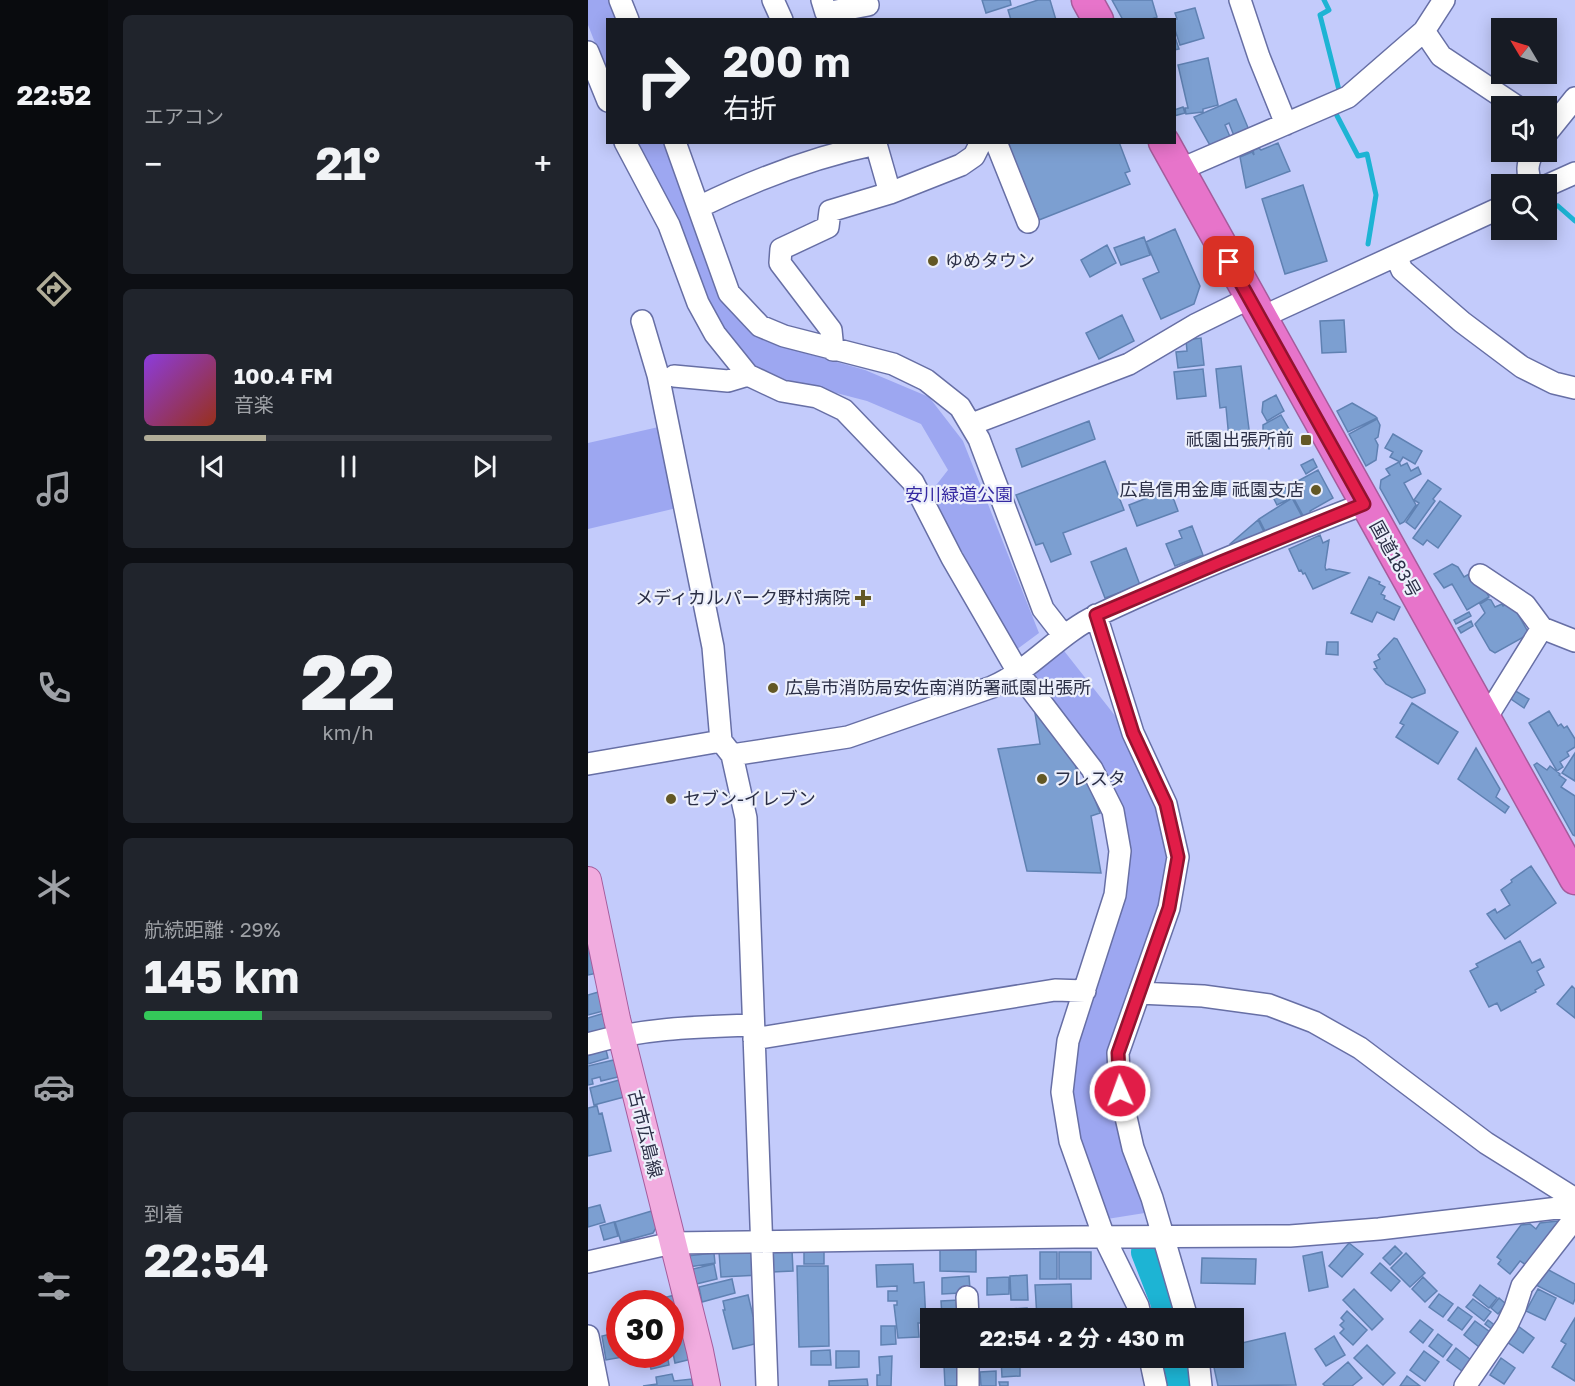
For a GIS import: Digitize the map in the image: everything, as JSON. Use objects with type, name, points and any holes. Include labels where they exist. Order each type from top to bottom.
[{"type":"highway","points":[[1087,0],[1097,18]]},
{"type":"highway","name":"国道183号","points":[[1165,144],[1364,504],[1575,878]]},
{"type":"main road","name":"古市広島線","points":[[588,880],[621,1034],[707,1386]]},
{"type":"street","points":[[620,0],[627,18]]},
{"type":"street","points":[[773,0],[781,18]]},
{"type":"street","points":[[822,0],[826,13],[868,5],[866,0]]},
{"type":"street","points":[[1240,0],[1259,57],[1286,124]]},
{"type":"street","points":[[1179,170],[1348,97],[1424,31],[1444,0]]},
{"type":"street","points":[[1424,31],[1441,56],[1501,96]]},
{"type":"street","points":[[588,52],[606,96]]},
{"type":"street","points":[[1557,119],[1575,98]]},
{"type":"street","points":[[626,144],[669,225],[698,303],[715,334],[748,375],[782,391],[817,397],[844,410],[913,482],[952,558],[1018,672],[1092,769],[1113,811],[1120,851],[1115,895],[1068,1041],[1062,1092],[1070,1141],[1104,1237],[1138,1308]]},
{"type":"street","points":[[676,144],[729,293],[760,326],[784,336],[893,364],[926,380],[960,407],[979,439],[1043,609],[1064,636]]},
{"type":"street","points":[[699,207],[748,183],[798,165],[838,152],[876,144],[890,193]]},
{"type":"street","points":[[833,350],[831,330],[780,263],[781,249],[828,227],[830,211],[890,193],[961,165],[974,156],[980,144]]},
{"type":"street","points":[[997,144],[1028,222]]},
{"type":"street","points":[[1557,181],[1575,173]]},
{"type":"street","points":[[972,424],[1129,364],[1195,325],[1255,308],[1396,256],[1491,212]]},
{"type":"street","points":[[1396,256],[1402,270],[1462,322],[1522,367],[1554,383],[1575,388]]},
{"type":"street","points":[[642,321],[658,375],[713,647],[726,748],[746,818],[767,1386]]},
{"type":"street","points":[[674,376],[728,381],[748,375]]},
{"type":"street","points":[[588,764],[848,737],[1005,682],[1064,636],[1096,615],[1364,504]]},
{"type":"street","points":[[1480,576],[1525,605],[1542,628],[1575,641]]},
{"type":"street","points":[[1096,615],[1133,733],[1166,804],[1178,857],[1169,908],[1118,1053],[1120,1091],[1133,1148],[1152,1198],[1184,1308]]},
{"type":"street","points":[[1485,720],[1542,628]]},
{"type":"street","points":[[588,1044],[621,1034],[672,1028],[753,1032],[1055,990],[1085,991]]},
{"type":"street","points":[[1139,993],[1203,996],[1269,1005],[1314,1022],[1360,1048],[1486,1143],[1575,1199]]},
{"type":"street","points":[[588,1262],[672,1243],[1164,1238],[1312,1234],[1379,1229],[1575,1206]]},
{"type":"street","points":[[1465,1386],[1507,1325],[1522,1286],[1575,1218]]},
{"type":"street","points":[[967,1297],[968,1308]]},
{"type":"street","points":[[588,1336],[598,1386]]},
{"type":"street","points":[[968,1368],[968,1386]]},
{"type":"street","points":[[1152,1368],[1156,1386]]},
{"type":"street","points":[[1199,1368],[1201,1386]]},
{"type":"green space","points":[[588,0],[616,0],[622,18],[606,18],[606,70],[588,25]]},
{"type":"green space","name":"安川緑道公園","points":[[633,144],[667,144],[742,317],[798,351],[865,370],[929,397],[963,441],[1039,633],[1016,650],[930,493],[948,470],[921,424],[867,401],[755,372],[710,314]]},
{"type":"green space","points":[[663,426],[681,507],[588,529],[588,443]]},
{"type":"green space","points":[[1061,647],[1120,722],[1158,799],[1175,858],[1115,1051],[1151,1212],[1107,1219],[1082,1151],[1071,1092],[1078,1037],[1115,927],[1118,804],[1028,676]]},
{"type":"building","points":[[982,0],[1010,0],[1011,5],[986,13]]},
{"type":"building","points":[[1038,0],[1050,0],[1055,18],[1010,18],[1008,10]]},
{"type":"building","points":[[1112,0],[1152,0],[1157,17],[1154,18],[1122,18]]},
{"type":"building","points":[[1195,8],[1204,38],[1180,45],[1176,33],[1175,13]]},
{"type":"building","points":[[1208,58],[1218,105],[1203,109],[1203,112],[1186,114],[1185,108],[1188,108],[1178,65]]},
{"type":"building","points":[[1236,99],[1249,130],[1234,136],[1229,123],[1225,125],[1231,139],[1211,147],[1194,117]]},
{"type":"building","points":[[1183,107],[1185,113],[1176,115],[1176,109]]},
{"type":"building","points":[[1278,143],[1290,171],[1246,188],[1240,157],[1252,152],[1254,155],[1253,150],[1259,148],[1261,150]]},
{"type":"building","points":[[1009,144],[1120,144],[1130,171],[1125,173],[1130,184],[1039,220],[1035,209],[1021,214],[997,154],[1010,148]]},
{"type":"building","points":[[1303,185],[1327,261],[1285,274],[1262,199]]},
{"type":"building","points":[[1175,229],[1200,286],[1194,304],[1161,319],[1143,279],[1159,272],[1146,242]]},
{"type":"building","points":[[1144,237],[1150,255],[1121,265],[1114,248]]},
{"type":"building","points":[[1107,245],[1116,263],[1090,277],[1081,260]]},
{"type":"building","points":[[1122,315],[1134,341],[1099,359],[1086,333]]},
{"type":"building","points":[[1344,320],[1346,352],[1322,353],[1320,321]]},
{"type":"building","points":[[1201,338],[1204,365],[1178,368],[1176,352],[1187,351],[1186,340]]},
{"type":"building","points":[[1241,366],[1250,437],[1229,439],[1226,407],[1220,408],[1216,369]]},
{"type":"building","points":[[1203,369],[1206,396],[1177,399],[1174,372]]},
{"type":"building","points":[[1276,395],[1284,411],[1267,421],[1262,412],[1263,402]]},
{"type":"building","points":[[1352,403],[1377,418],[1348,432],[1337,411]]},
{"type":"building","points":[[1281,415],[1293,436],[1269,449],[1263,437],[1263,425]]},
{"type":"building","points":[[1377,419],[1380,425],[1378,437],[1375,439],[1378,445],[1376,460],[1366,466],[1349,434]]},
{"type":"building","points":[[1089,421],[1095,439],[1022,467],[1016,449]]},
{"type":"building","points":[[1393,434],[1422,451],[1415,464],[1403,457],[1400,462],[1390,457],[1393,452],[1385,448]]},
{"type":"building","points":[[1313,459],[1317,467],[1306,474],[1301,465]]},
{"type":"building","points":[[1105,461],[1124,510],[1063,533],[1071,554],[1051,562],[1043,543],[1036,545],[1016,495]]},
{"type":"building","points":[[1399,462],[1401,466],[1407,463],[1411,471],[1418,467],[1421,474],[1404,483],[1416,505],[1400,524],[1380,488],[1381,480],[1390,475],[1386,469]]},
{"type":"building","points":[[1318,470],[1333,498],[1310,511],[1313,517],[1306,521],[1293,497],[1277,505],[1272,495]]},
{"type":"building","points":[[1428,480],[1441,489],[1415,529],[1406,522],[1419,503],[1414,500]]},
{"type":"building","points":[[1170,489],[1178,511],[1137,526],[1129,505]]},
{"type":"building","points":[[1292,498],[1304,520],[1267,535],[1259,519]]},
{"type":"building","points":[[1440,501],[1461,516],[1438,548],[1427,540],[1423,545],[1413,538]]},
{"type":"building","points":[[1258,520],[1266,536],[1231,549],[1230,544]]},
{"type":"building","points":[[1192,526],[1203,555],[1175,566],[1166,544],[1182,538],[1179,531]]},
{"type":"building","points":[[1320,535],[1323,543],[1329,540],[1326,570],[1349,573],[1313,589],[1305,573],[1299,571],[1289,549]]},
{"type":"building","points":[[1126,548],[1140,585],[1105,598],[1091,562]]},
{"type":"building","points":[[1452,564],[1458,567],[1464,577],[1469,574],[1473,581],[1483,586],[1489,597],[1467,610],[1452,584],[1444,588],[1434,574]]},
{"type":"building","points":[[1369,577],[1385,587],[1381,594],[1385,596],[1384,599],[1400,607],[1394,620],[1377,612],[1372,622],[1351,613]]},
{"type":"building","points":[[1488,599],[1495,607],[1512,603],[1528,632],[1527,635],[1495,653],[1490,650],[1475,624],[1485,613],[1480,604]]},
{"type":"building","points":[[1469,612],[1471,616],[1456,624],[1454,620]]},
{"type":"building","points":[[1471,621],[1473,626],[1461,633],[1458,628]]},
{"type":"building","points":[[1394,638],[1397,639],[1425,693],[1412,698],[1386,684],[1374,669],[1377,668],[1374,662],[1380,659],[1378,655]]},
{"type":"building","points":[[1327,642],[1338,642],[1338,655],[1326,654]]},
{"type":"building","points":[[1512,689],[1529,699],[1524,708],[1508,697]]},
{"type":"building","points":[[1412,703],[1458,732],[1438,764],[1396,737],[1404,725],[1400,723]]},
{"type":"building","points":[[1043,711],[1074,757],[1079,785],[1088,781],[1100,813],[1091,816],[1101,873],[1027,871],[998,749],[1040,744],[1035,713]]},
{"type":"building","points":[[1549,711],[1558,726],[1561,724],[1564,728],[1567,726],[1575,739],[1575,747],[1567,752],[1569,756],[1560,762],[1563,767],[1557,771],[1529,723]]},
{"type":"building","points":[[1476,748],[1500,789],[1496,797],[1509,807],[1505,813],[1458,779]]},
{"type":"building","points":[[1575,753],[1575,781],[1562,773]]},
{"type":"building","points":[[1537,763],[1547,770],[1550,766],[1560,774],[1566,780],[1561,787],[1575,796],[1575,836],[1534,765]]},
{"type":"building","points":[[1531,866],[1556,903],[1505,939],[1487,914],[1495,909],[1497,913],[1510,905],[1501,890]]},
{"type":"building","points":[[593,941],[602,972],[588,975],[588,943]]},
{"type":"building","points":[[1520,941],[1532,963],[1540,959],[1544,967],[1537,971],[1544,985],[1535,990],[1536,992],[1501,1011],[1497,1003],[1489,1007],[1470,971],[1478,967],[1476,964]]},
{"type":"building","points":[[1572,986],[1575,989],[1575,1018],[1557,1004]]},
{"type":"building","points":[[602,991],[607,1010],[588,1015],[588,995]]},
{"type":"building","points":[[608,1012],[612,1030],[588,1036],[588,1018]]},
{"type":"building","points":[[605,1046],[608,1058],[588,1064],[588,1051]]},
{"type":"building","points":[[618,1059],[622,1076],[601,1081],[600,1077],[592,1079],[593,1084],[588,1085],[588,1066]]},
{"type":"building","points":[[623,1079],[628,1096],[594,1105],[590,1088]]},
{"type":"building","points":[[597,1106],[599,1114],[602,1113],[611,1151],[588,1156],[588,1108]]},
{"type":"building","points":[[600,1205],[605,1222],[588,1227],[588,1208]]},
{"type":"building","points":[[655,1210],[659,1223],[653,1233],[621,1242],[615,1222]]},
{"type":"building","points":[[1558,1221],[1564,1226],[1526,1265],[1520,1261],[1510,1274],[1498,1264],[1501,1260],[1497,1257],[1521,1225],[1530,1224],[1536,1229],[1540,1223]]},
{"type":"building","points":[[614,1222],[618,1236],[604,1240],[600,1226]]},
{"type":"building","points":[[1349,1243],[1363,1254],[1342,1277],[1329,1266]]},
{"type":"building","points":[[1395,1246],[1402,1253],[1390,1265],[1383,1258]]},
{"type":"building","points":[[824,1249],[824,1264],[804,1264],[804,1250]]},
{"type":"building","points":[[756,1250],[760,1275],[721,1277],[719,1252]]},
{"type":"building","points":[[775,1250],[792,1250],[793,1271],[772,1272],[772,1253]]},
{"type":"building","points":[[940,1250],[976,1250],[976,1272],[940,1271]]},
{"type":"building","points":[[1040,1252],[1057,1252],[1057,1279],[1040,1279]]},
{"type":"building","points":[[1059,1252],[1091,1252],[1091,1279],[1059,1279]]},
{"type":"building","points":[[1322,1252],[1328,1287],[1309,1291],[1303,1256]]},
{"type":"building","points":[[714,1253],[715,1263],[689,1267],[687,1256]]},
{"type":"building","points":[[1406,1253],[1425,1273],[1410,1287],[1391,1268]]},
{"type":"building","points":[[1202,1258],[1256,1259],[1255,1284],[1201,1283]]},
{"type":"building","points":[[1380,1263],[1400,1281],[1391,1291],[1371,1273]]},
{"type":"building","points":[[714,1264],[717,1279],[696,1284],[693,1269]]},
{"type":"building","points":[[913,1264],[914,1283],[924,1282],[925,1308],[920,1308],[919,1337],[898,1338],[894,1305],[897,1305],[897,1301],[888,1301],[888,1291],[897,1291],[897,1286],[877,1287],[876,1265]]},
{"type":"building","points":[[797,1266],[828,1266],[829,1346],[799,1347]]},
{"type":"building","points":[[1543,1267],[1575,1284],[1573,1304],[1534,1284]]},
{"type":"building","points":[[1027,1275],[1028,1300],[1011,1300],[1010,1276]]},
{"type":"building","points":[[969,1276],[970,1289],[961,1293],[942,1294],[942,1278]]},
{"type":"building","points":[[1009,1277],[1009,1294],[987,1295],[987,1278]]},
{"type":"building","points":[[1423,1277],[1437,1291],[1425,1302],[1412,1289]]},
{"type":"building","points":[[732,1279],[735,1293],[702,1302],[699,1287]]},
{"type":"building","points":[[1071,1284],[1072,1308],[1036,1308],[1035,1285]]},
{"type":"building","points":[[1480,1285],[1497,1298],[1489,1308],[1473,1295]]},
{"type":"building","points":[[1354,1289],[1383,1319],[1372,1330],[1343,1300]]},
{"type":"building","points":[[1538,1289],[1556,1298],[1545,1320],[1526,1311]]},
{"type":"building","points":[[1439,1294],[1453,1304],[1443,1317],[1429,1307]]},
{"type":"building","points":[[748,1295],[753,1316],[756,1315],[759,1343],[733,1349],[723,1310],[725,1310],[723,1301]]},
{"type":"building","points":[[1499,1298],[1506,1304],[1498,1314],[1491,1308]]},
{"type":"building","points":[[1473,1299],[1491,1312],[1484,1321],[1466,1307]]},
{"type":"building","points":[[959,1300],[960,1308],[941,1308],[941,1301]]},
{"type":"building","points":[[1458,1307],[1472,1317],[1462,1330],[1448,1320]]},
{"type":"building","points":[[1347,1311],[1367,1330],[1353,1345],[1340,1333],[1344,1329],[1340,1325],[1344,1321],[1341,1318]]},
{"type":"building","points":[[1575,1318],[1575,1381],[1552,1367],[1566,1344],[1561,1341]]},
{"type":"building","points":[[1420,1320],[1433,1330],[1423,1343],[1410,1332]]},
{"type":"building","points":[[1488,1320],[1497,1327],[1494,1331],[1485,1324]]},
{"type":"building","points":[[1475,1321],[1490,1332],[1479,1347],[1464,1335]]},
{"type":"building","points":[[881,1326],[895,1326],[896,1344],[881,1345]]},
{"type":"building","points":[[1518,1326],[1534,1338],[1523,1353],[1507,1342]]},
{"type":"building","points":[[689,1333],[696,1358],[684,1361],[684,1334]]},
{"type":"building","points":[[1285,1333],[1296,1385],[1218,1386],[1214,1368],[1244,1368],[1244,1342]]},
{"type":"building","points":[[1438,1334],[1452,1345],[1443,1357],[1429,1346]]},
{"type":"building","points":[[606,1335],[606,1360],[602,1336]]},
{"type":"building","points":[[1334,1336],[1345,1355],[1326,1366],[1315,1349]]},
{"type":"building","points":[[1367,1345],[1395,1373],[1383,1385],[1354,1358]]},
{"type":"building","points":[[1456,1348],[1471,1360],[1462,1371],[1447,1360]]},
{"type":"building","points":[[830,1350],[831,1365],[811,1365],[811,1351]]},
{"type":"building","points":[[836,1351],[859,1351],[859,1367],[836,1368]]},
{"type":"building","points":[[1424,1351],[1439,1362],[1425,1381],[1410,1370]]},
{"type":"building","points":[[892,1356],[891,1386],[877,1386],[877,1375],[880,1375],[879,1357]]},
{"type":"building","points":[[1501,1358],[1515,1368],[1504,1384],[1490,1375]]},
{"type":"building","points":[[1348,1362],[1362,1378],[1352,1386],[1325,1386],[1323,1384]]},
{"type":"building","points":[[944,1368],[962,1368],[963,1386],[945,1386]]},
{"type":"building","points":[[1002,1368],[1020,1368],[1020,1376],[1002,1377]]},
{"type":"building","points":[[996,1371],[996,1386],[981,1386],[980,1372]]},
{"type":"building","points":[[672,1374],[674,1381],[692,1379],[693,1386],[643,1386],[657,1384],[656,1377]]},
{"type":"building","points":[[1407,1376],[1420,1386],[1400,1386]]},
{"type":"building","points":[[867,1379],[868,1386],[829,1386],[829,1381]]},
{"type":"building","points":[[999,1382],[1008,1382],[1008,1386],[1000,1386]]},
{"type":"waterway","points":[[1324,0],[1329,10],[1320,15],[1340,94]]},
{"type":"waterway","points":[[1334,110],[1358,156],[1367,154],[1376,195],[1368,244]]},
{"type":"waterway","points":[[1558,206],[1575,221]]},
{"type":"waterway","points":[[1146,1252],[1167,1308]]},
{"type":"waterway","points":[[1179,1368],[1183,1386]]},
{"type":"place","name":"ゆめタウン","points":[[933,261]]},
{"type":"place","name":"祇園出張所前","points":[[1306,440]]},
{"type":"place","name":"広島信用金庫 祇園支店","points":[[1316,490]]},
{"type":"place","name":"メディカルパーク野村病院","points":[[863,598]]},
{"type":"place","name":"広島市消防局安佐南消防署祇園出張所","points":[[773,688]]},
{"type":"place","name":"フレスタ","points":[[1042,779]]},
{"type":"place","name":"セブン-イレブン","points":[[671,799]]},
{"type":"route","points":[[1120,1091],[1118,1053],[1169,908],[1178,857],[1166,804],[1133,733],[1096,615],[1364,504],[1229,262]]}]
